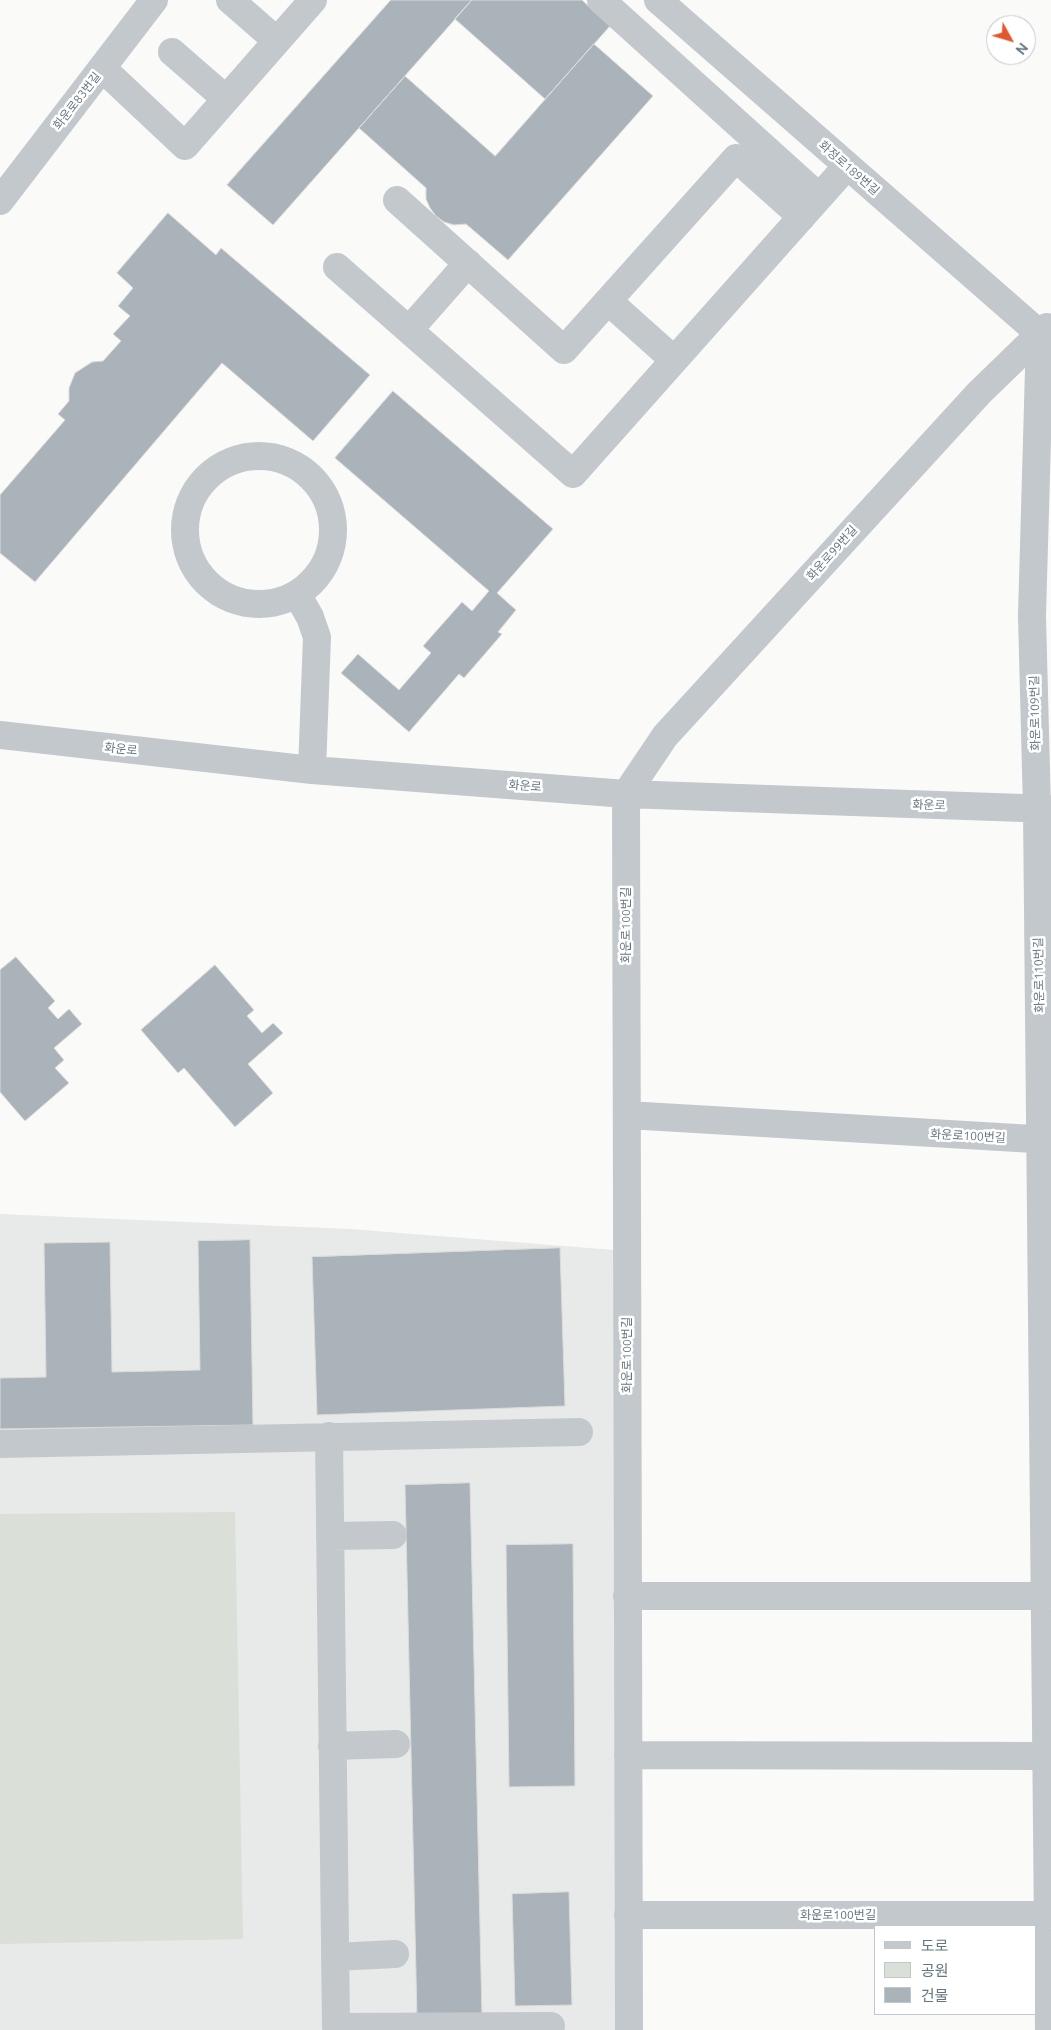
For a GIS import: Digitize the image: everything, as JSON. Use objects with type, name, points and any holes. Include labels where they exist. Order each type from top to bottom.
[{"type":"street","name":"화운로83번길","points":[[0,201],[154,0]]},
{"type":"street","points":[[230,0],[277,41]]},
{"type":"street","points":[[102,68],[185,146],[313,0]]},
{"type":"street","points":[[601,0],[820,197]]},
{"type":"street","name":"화정로189번길","points":[[658,0],[847,166],[1046,328]]},
{"type":"street","points":[[172,52],[226,99]]},
{"type":"street","points":[[397,200],[564,350],[736,158],[802,217]]},
{"type":"street","points":[[337,267],[573,474],[847,166]]},
{"type":"street","points":[[409,330],[468,263]]},
{"type":"street","points":[[608,301],[674,360]]},
{"type":"street","name":"화운로109번길","points":[[1044,809],[1042,616],[1046,328]]},
{"type":"street","name":"화운로99번길","points":[[626,794],[664,736],[979,393],[1046,328]]},
{"type":"street","points":[[251,456],[276,457],[299,467],[318,484],[330,506],[334,532],[329,556],[316,578],[297,594],[277,602],[263,604],[234,601],[210,586],[200,576],[190,558],[185,537],[186,516],[194,495],[206,478],[226,463],[251,456]]},
{"type":"street","points":[[297,594],[310,616],[317,638],[312,770]]},
{"type":"street","name":"화운로","points":[[0,735],[312,770],[626,794],[1044,809]]},
{"type":"street","name":"화운로100번길","points":[[626,794],[629,2030]]},
{"type":"street","name":"화운로110번길","points":[[1044,809],[1047,1508],[1044,1596],[1048,2030]]},
{"type":"street","name":"화운로100번길","points":[[627,1115],[1046,1140]]},
{"type":"street","points":[[0,1444],[580,1432]]},
{"type":"street","points":[[329,1436],[336,2027],[551,2026]]},
{"type":"street","points":[[330,1536],[393,1535]]},
{"type":"street","points":[[627,1596],[1044,1596]]},
{"type":"street","points":[[332,1746],[396,1744]]},
{"type":"street","points":[[628,1755],[1046,1756]]},
{"type":"street","name":"화운로100번길","points":[[628,1914],[1048,1915]]},
{"type":"street","points":[[335,1957],[395,1954]]},
{"type":"shaded area","points":[[0,1214],[350,1229],[627,1251],[629,2030],[0,2030]]},
{"type":"green space","points":[[235,1512],[243,1939],[0,1944],[0,1514]]},
{"type":"building","points":[[391,0],[472,0],[273,225],[227,185]]},
{"type":"building","points":[[472,0],[582,0],[610,26],[545,99],[455,19]]},
{"type":"building","points":[[594,44],[653,96],[508,260],[466,224],[454,225],[444,222],[436,216],[426,199],[426,188],[359,128],[405,76],[495,156]]},
{"type":"building","points":[[168,213],[216,255],[221,248],[370,375],[313,441],[222,363],[35,582],[0,553],[0,495],[65,420],[58,414],[69,401],[69,388],[75,373],[92,362],[103,361],[121,341],[113,334],[130,316],[118,306],[133,288],[117,273]]},
{"type":"building","points":[[393,391],[553,529],[497,593],[516,610],[498,632],[502,634],[464,678],[459,674],[409,732],[341,673],[358,654],[399,690],[431,653],[423,646],[462,602],[472,611],[489,591],[335,458]]},
{"type":"building","points":[[16,957],[55,1001],[48,1008],[58,1019],[69,1009],[82,1024],[54,1048],[64,1060],[55,1068],[69,1083],[25,1121],[0,1092],[0,970]]},
{"type":"building","points":[[215,965],[254,1010],[247,1016],[262,1033],[273,1023],[283,1033],[248,1064],[273,1093],[235,1127],[184,1068],[178,1073],[141,1030]]},
{"type":"building","points":[[250,1240],[253,1425],[0,1429],[0,1378],[46,1377],[44,1243],[110,1242],[112,1372],[200,1370],[198,1241]]},
{"type":"building","points":[[560,1248],[565,1406],[317,1415],[312,1257]]},
{"type":"building","points":[[470,1483],[482,2017],[417,2019],[405,1485]]},
{"type":"building","points":[[573,1544],[575,1786],[509,1787],[506,1545]]},
{"type":"building","points":[[569,1892],[572,2005],[515,2006],[512,1894]]}]
